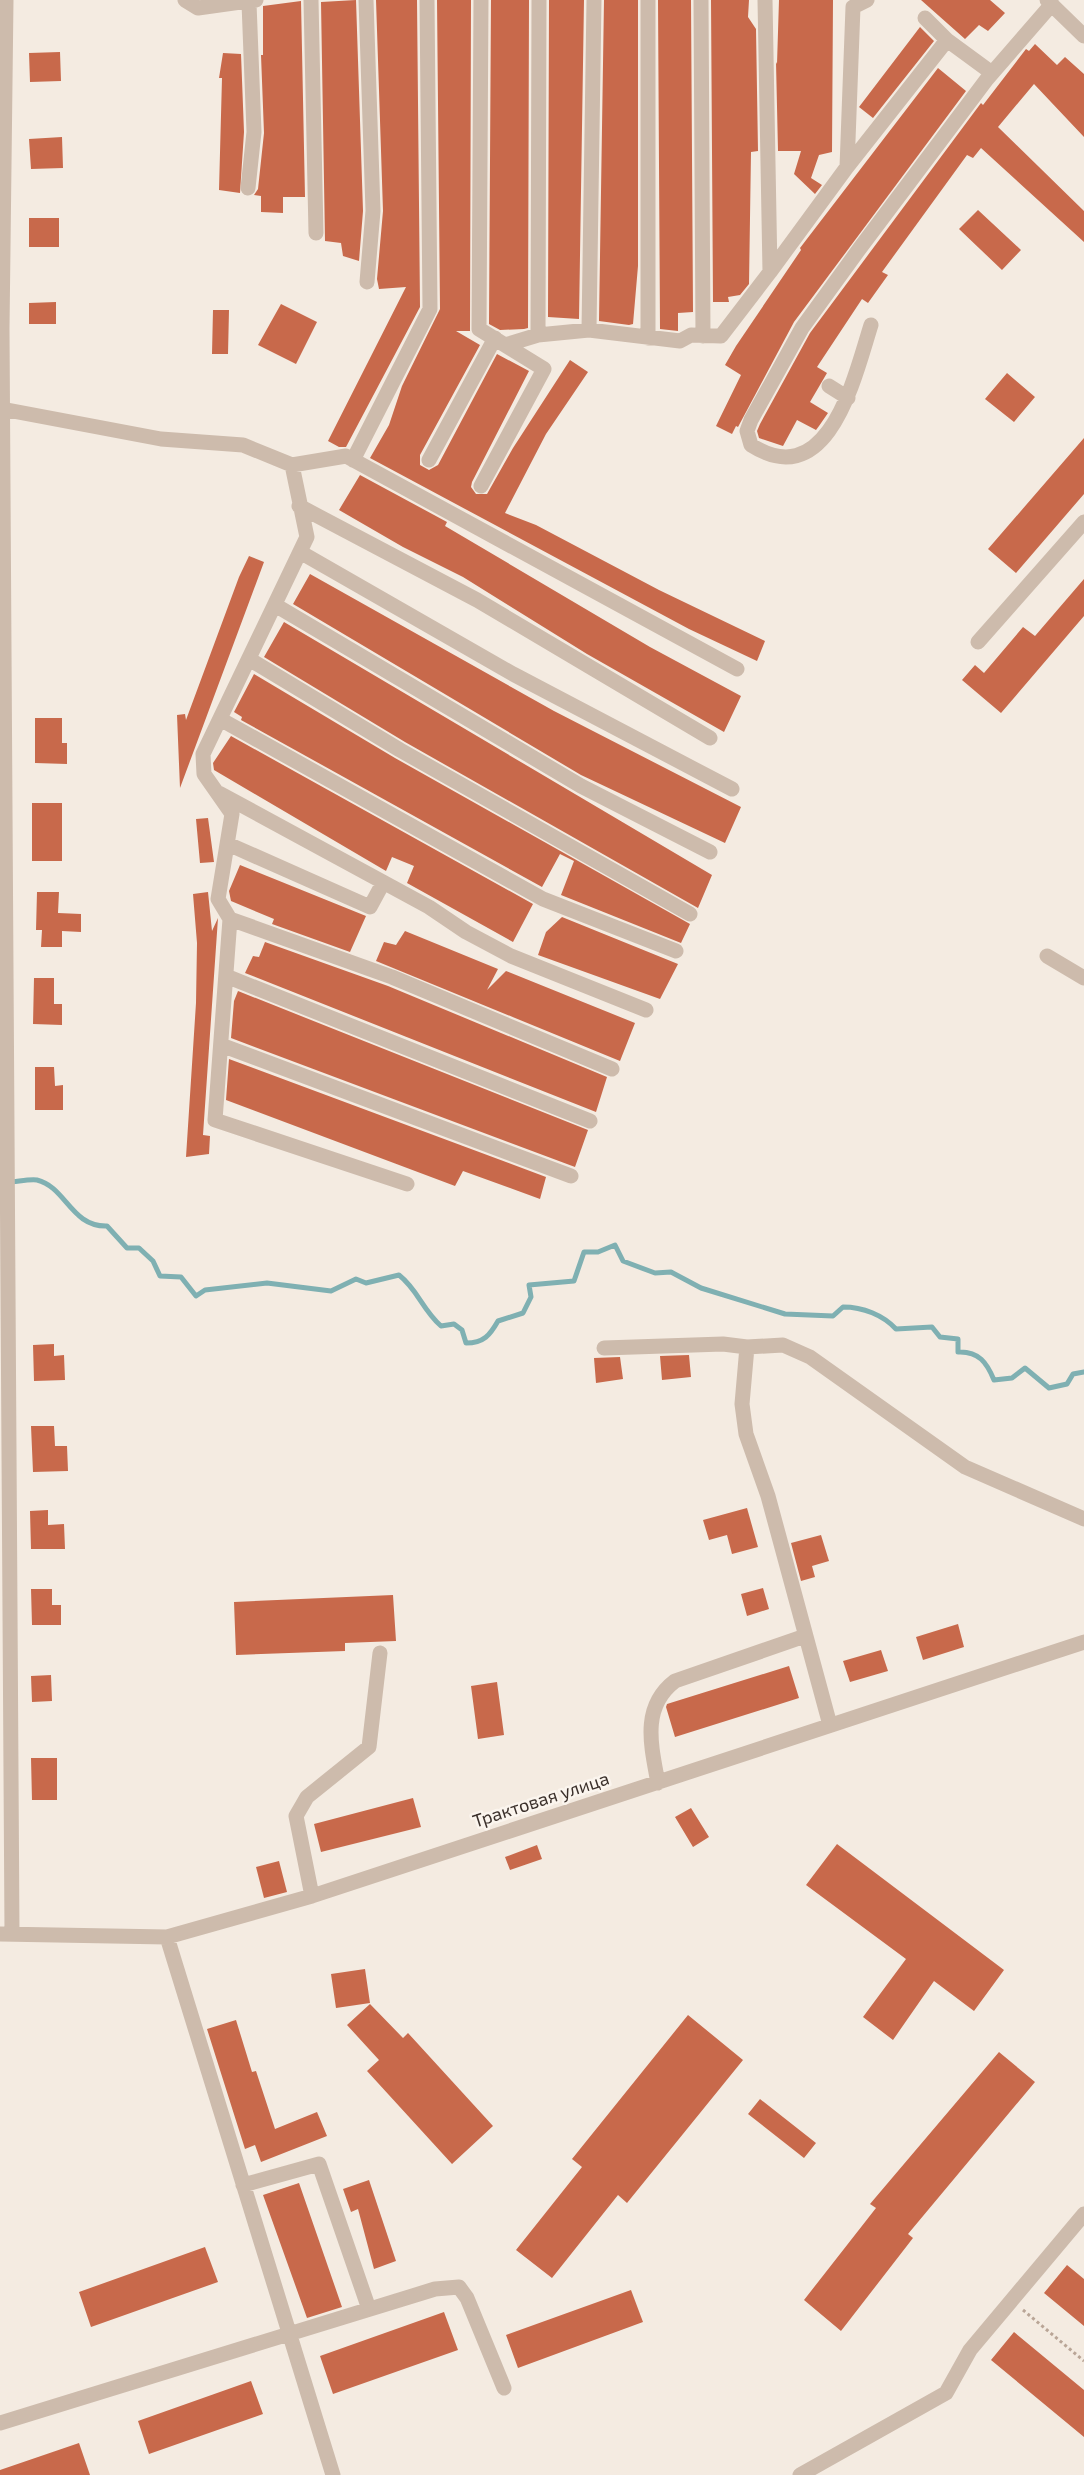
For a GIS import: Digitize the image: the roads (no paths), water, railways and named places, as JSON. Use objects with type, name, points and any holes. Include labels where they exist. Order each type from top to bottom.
[{"type":"street","points":[[6,0],[1,329],[6,1933]]},
{"type":"street","points":[[184,0],[198,8],[253,1],[254,132],[248,188]]},
{"type":"street","points":[[311,0],[316,233]]},
{"type":"street","points":[[366,0],[373,211],[367,282]]},
{"type":"street","points":[[353,460],[430,309],[427,0]]},
{"type":"street","points":[[481,0],[479,329],[544,369],[481,486]]},
{"type":"street","points":[[538,336],[539,0]]},
{"type":"street","points":[[589,330],[594,0]]},
{"type":"street","points":[[648,0],[648,338]]},
{"type":"street","points":[[701,0],[702,336]]},
{"type":"street","points":[[765,0],[770,272]]},
{"type":"street","points":[[847,167],[853,7],[867,0]]},
{"type":"street","points":[[871,325],[848,398],[832,428],[805,451],[779,458],[758,449],[747,438],[751,420],[802,328],[992,73],[1050,2],[1084,36]]},
{"type":"street","points":[[925,18],[947,40],[992,73]]},
{"type":"street","points":[[429,460],[500,342],[589,330],[681,341],[691,335],[721,336],[847,167],[947,40]]},
{"type":"street","points":[[829,386],[848,398]]},
{"type":"street","points":[[2,409],[161,439],[243,445],[292,465],[346,456],[737,669]]},
{"type":"street","points":[[292,465],[307,537],[203,754],[204,774],[232,814],[218,899],[230,919],[215,1120],[407,1184]]},
{"type":"street","points":[[299,506],[477,600],[710,738]]},
{"type":"street","points":[[978,642],[1084,522]]},
{"type":"street","points":[[300,552],[513,674],[732,789]]},
{"type":"street","points":[[275,605],[582,786],[710,852]]},
{"type":"street","points":[[249,659],[400,750],[690,914]]},
{"type":"street","points":[[220,719],[384,813],[543,898],[676,951]]},
{"type":"street","points":[[216,792],[429,907],[466,932],[511,956],[646,1010]]},
{"type":"street","points":[[228,844],[370,906],[383,883]]},
{"type":"street","points":[[230,919],[392,977],[612,1069]]},
{"type":"street","points":[[1047,956],[1084,978]]},
{"type":"street","points":[[226,976],[590,1121]]},
{"type":"street","points":[[221,1045],[571,1176]]},
{"type":"street","points":[[604,1348],[723,1344],[747,1347],[783,1345],[810,1357],[864,1398],[965,1467],[1084,1518]]},
{"type":"street","points":[[747,1347],[742,1404],[746,1434],[768,1496],[830,1725]]},
{"type":"street","points":[[658,1782],[650,1738],[654,1709],[661,1692],[675,1681],[805,1636]]},
{"type":"street","name":"Трактовая улица","points":[[6,1933],[167,1937],[312,1896],[1084,1642]]},
{"type":"street","points":[[312,1896],[296,1816],[307,1797],[369,1747],[380,1653]]},
{"type":"street","points":[[167,1937],[333,2475]]},
{"type":"street","points":[[243,2186],[319,2164],[369,2309]]},
{"type":"street","points":[[800,2475],[946,2393],[970,2350],[1084,2214]]},
{"type":"street","points":[[0,2423],[435,2289],[459,2287],[467,2298],[504,2388]]},
{"type":"waterway","points":[[8,1182],[37,1180],[47,1184],[85,1220],[95,1225],[107,1226],[127,1248],[139,1248],[153,1261],[160,1276],[181,1277],[196,1296],[205,1290],[267,1283],[331,1291],[356,1279],[366,1283],[399,1275],[441,1326],[454,1324],[462,1330],[466,1343],[472,1343],[486,1337],[498,1321],[523,1313],[531,1297],[529,1285],[574,1281],[584,1252],[598,1252],[615,1245],[623,1261],[655,1273],[671,1272],[701,1288],[785,1314],[833,1316],[843,1307],[850,1307],[879,1316],[896,1329],[932,1327],[940,1337],[958,1339],[958,1352],[972,1354],[981,1359],[994,1380],[1012,1378],[1025,1368],[1049,1388],[1067,1384],[1073,1374],[1084,1372]]}]
